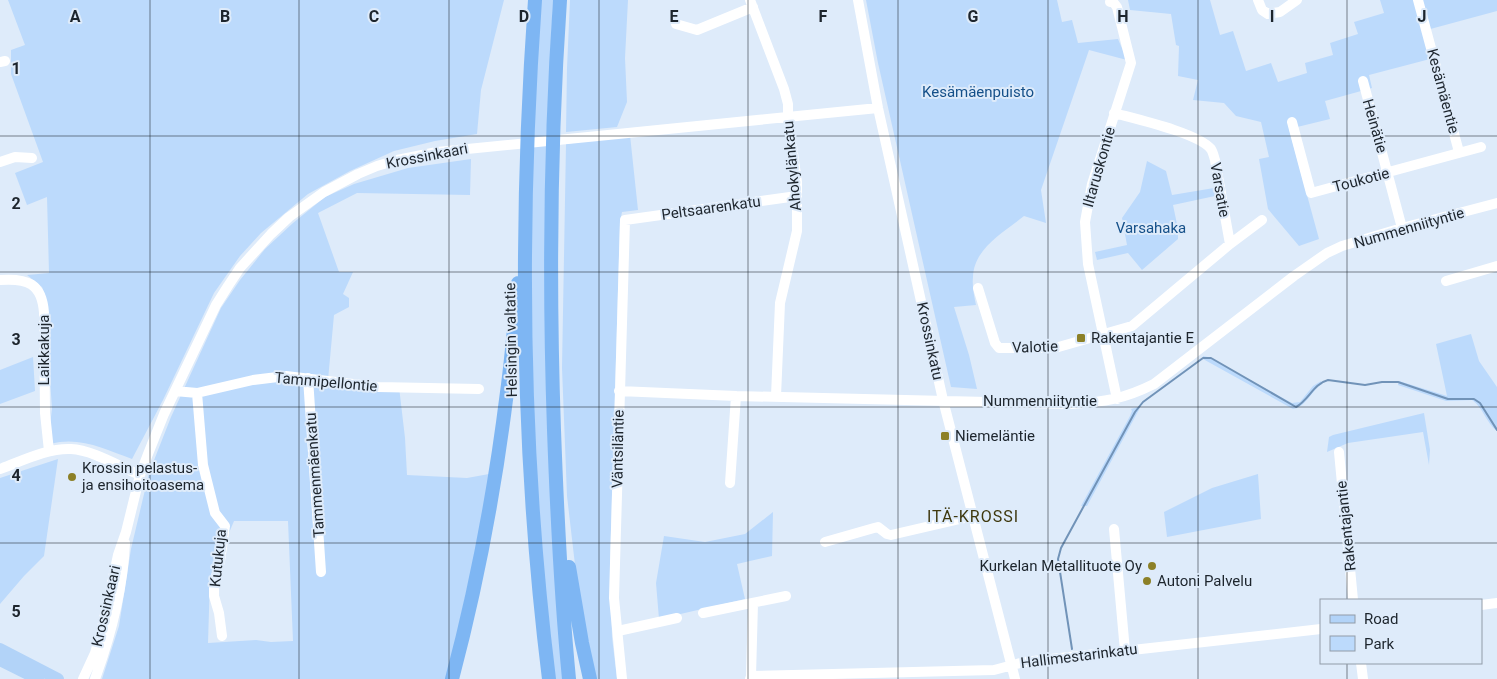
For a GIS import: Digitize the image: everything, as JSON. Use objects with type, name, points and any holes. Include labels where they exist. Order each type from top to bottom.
[{"type":"highway","name":"Helsingin valtatie","points":[[535,0],[528,120],[525,220],[527,369],[530,454],[549,679]]},
{"type":"highway","points":[[560,0],[553,118],[550,239],[557,501],[569,679]]},
{"type":"highway","points":[[452,679],[490,508],[507,392],[525,220]]},
{"type":"highway","points":[[557,501],[590,679]]},
{"type":"main road","points":[[0,649],[58,679]]},
{"type":"main road","points":[[0,660],[38,679]]},
{"type":"street","name":"Krossinkatu","points":[[858,0],[878,108],[942,400],[1014,679]]},
{"type":"street","points":[[1258,0],[1264,13],[1272,14],[1280,12],[1298,0]]},
{"type":"street","name":"Kesämäentie","points":[[1418,0],[1460,152]]},
{"type":"street","name":"Iltaruskontie","points":[[1110,2],[1113,2],[1118,7],[1123,34],[1131,58],[1128,74],[1092,184],[1085,222],[1087,256],[1117,399]]},
{"type":"street","points":[[676,24],[697,30],[752,4]]},
{"type":"street","name":"Ahokylänkatu","points":[[752,4],[784,88],[788,104],[797,182],[796,231],[780,303],[776,396]]},
{"type":"street","name":"Heinätie","points":[[1362,81],[1402,228]]},
{"type":"street","name":"Krossinkaari","points":[[83,679],[99,639],[118,555],[126,532],[140,475],[164,414],[216,305],[232,280],[271,234],[307,203],[358,174],[397,160],[437,152],[878,108]]},
{"type":"street","name":"Varsatie","points":[[1114,113],[1180,132],[1199,140],[1210,149],[1215,160],[1230,244]]},
{"type":"street","name":"Toukotie","points":[[1292,122],[1311,193],[1482,147]]},
{"type":"street","points":[[0,162],[15,157],[32,158]]},
{"type":"street","name":"Peltsaarenkatu","points":[[625,220],[797,196]]},
{"type":"street","name":"Nummenniityntie","points":[[619,391],[736,396],[1071,404],[1117,399],[1154,384],[1320,257],[1342,246],[1497,203]]},
{"type":"street","name":"Väntsiläntie","points":[[622,679],[614,598],[625,220]]},
{"type":"street","name":"Varsatie","points":[[1103,336],[1136,324],[1230,244],[1262,220]]},
{"type":"street","points":[[1446,281],[1497,266]]},
{"type":"street","name":"Laikkakuja","points":[[0,280],[16,279],[25,281],[38,291],[42,300],[44,313],[44,413],[49,451]]},
{"type":"street","name":"Valotie","points":[[978,288],[999,348],[1046,349],[1103,336]]},
{"type":"street","name":"Tammipellontie","points":[[175,391],[197,393],[261,378],[286,376],[378,387],[479,389]]},
{"type":"street","name":"Tammenmäenkatu","points":[[308,378],[321,572]]},
{"type":"street","name":"Kutukuja","points":[[197,393],[203,465],[208,489],[215,513],[225,526],[220,561],[214,584],[214,596],[219,613],[222,636]]},
{"type":"street","points":[[730,483],[736,396]]},
{"type":"street","points":[[0,468],[49,451],[66,449],[80,450],[140,475]]},
{"type":"street","name":"Rakentajantie","points":[[1339,452],[1353,599]]},
{"type":"street","points":[[825,542],[878,527],[886,534],[891,535],[973,516]]},
{"type":"street","points":[[1114,529],[1125,651]]},
{"type":"street","name":"Krossinkaari","points":[[95,679],[110,638],[121,588],[126,532]]},
{"type":"street","points":[[703,613],[786,596]]},
{"type":"street","points":[[750,678],[753,603]]},
{"type":"street","points":[[1482,606],[1497,603]]},
{"type":"street","points":[[618,631],[677,618]]},
{"type":"street","name":"Hallimestarinkatu","points":[[750,678],[887,676],[994,670],[1024,662],[1320,629]]},
{"type":"street","points":[[1361,664],[1363,679]]},
{"type":"green space","points":[[8,0],[504,0],[481,90],[477,134],[435,141],[394,151],[350,171],[308,194],[261,233],[240,256],[214,293],[163,400],[132,459],[83,443],[62,442],[51,444],[49,433],[52,409],[48,349],[48,308],[42,287],[27,275],[49,273],[47,197],[27,205],[15,173],[43,162],[11,74],[11,50],[25,45]]},
{"type":"green space","points":[[540,0],[553,0],[546,146],[564,679],[555,679],[539,524],[536,472],[532,354],[532,177]]},
{"type":"green space","points":[[570,0],[628,0],[625,58],[627,102],[617,127],[566,132]]},
{"type":"green space","name":"Kesämäenpuisto","points":[[866,0],[1057,0],[1062,22],[1072,20],[1078,43],[1118,39],[1127,60],[1089,50],[1041,190],[1046,223],[1024,216],[991,242],[978,258],[975,267],[973,284],[976,305],[954,307],[977,389],[951,387],[878,63]]},
{"type":"green space","points":[[1128,0],[1210,0],[1220,35],[1233,31],[1246,71],[1271,63],[1278,82],[1307,73],[1305,63],[1333,55],[1330,43],[1358,34],[1354,22],[1384,13],[1380,0],[1497,0],[1497,11],[1423,31],[1430,59],[1369,75],[1372,88],[1325,101],[1330,119],[1289,129],[1319,239],[1299,246],[1268,209],[1259,159],[1269,157],[1261,122],[1236,116],[1224,103],[1193,100],[1198,80],[1178,76],[1179,46],[1176,45],[1171,14],[1130,10]]},
{"type":"green space","points":[[630,135],[638,210],[622,212],[620,222],[610,561],[612,637],[617,679],[595,679],[582,625],[567,496],[562,368],[566,144]]},
{"type":"green space","points":[[471,159],[470,195],[357,193],[318,213],[339,272],[353,272],[343,294],[349,298],[349,307],[334,315],[328,380],[399,387],[407,475],[467,478],[489,474],[479,535],[447,679],[102,679],[119,626],[131,549],[149,473],[171,417],[221,308],[240,280],[265,249],[325,197],[354,184],[408,168]],"holes":[[[234,521],[288,521],[293,641],[271,642],[256,640],[208,643],[210,578]]]},
{"type":"green space","name":"Varsahaka","points":[[1147,161],[1166,171],[1172,195],[1214,188],[1215,196],[1173,205],[1178,239],[1142,270],[1128,253],[1097,260],[1095,252],[1127,245],[1122,218],[1140,192]]},
{"type":"green space","points":[[1471,334],[1479,361],[1497,387],[1497,431],[1472,400],[1446,401],[1398,385],[1399,381],[1447,396],[1436,344]]},
{"type":"green space","points":[[1203,356],[1292,403],[1300,402],[1313,386],[1321,381],[1322,384],[1301,406],[1293,409],[1203,359]]},
{"type":"green space","points":[[33,357],[35,391],[0,404],[0,370]]},
{"type":"green space","points":[[1141,406],[1087,506],[1081,506],[1130,416],[1131,409]]},
{"type":"green space","points":[[1424,413],[1430,450],[1429,465],[1423,432],[1348,443],[1327,452],[1329,437],[1333,435]]},
{"type":"green space","points":[[58,459],[44,556],[0,604],[0,478]]},
{"type":"green space","points":[[1258,474],[1261,519],[1167,537],[1164,512],[1212,488]]},
{"type":"green space","points":[[773,512],[772,556],[737,564],[745,599],[659,619],[656,583],[664,536],[705,542],[745,534]]},
{"type":"waterway","points":[[1072,649],[1058,559],[1061,548],[1135,412],[1143,402],[1203,358],[1211,358],[1296,407],[1315,388],[1328,380],[1365,385],[1398,382],[1448,399],[1474,399],[1480,403],[1497,430]]},
{"type":"place","name":"Rakentajantie E","points":[[1081,338]]},
{"type":"place","name":"Niemeläntie","points":[[945,436]]},
{"type":"place","name":"Krossin pelastus- ja ensihoitoasema","points":[[72,477]]},
{"type":"place","name":"Kurkelan Metallituote Oy","points":[[1152,566]]},
{"type":"place","name":"Autoni Palvelu","points":[[1147,581]]},
{"type":"district","name":"ITÄ-KROSSI","points":[[973,516]]}]
